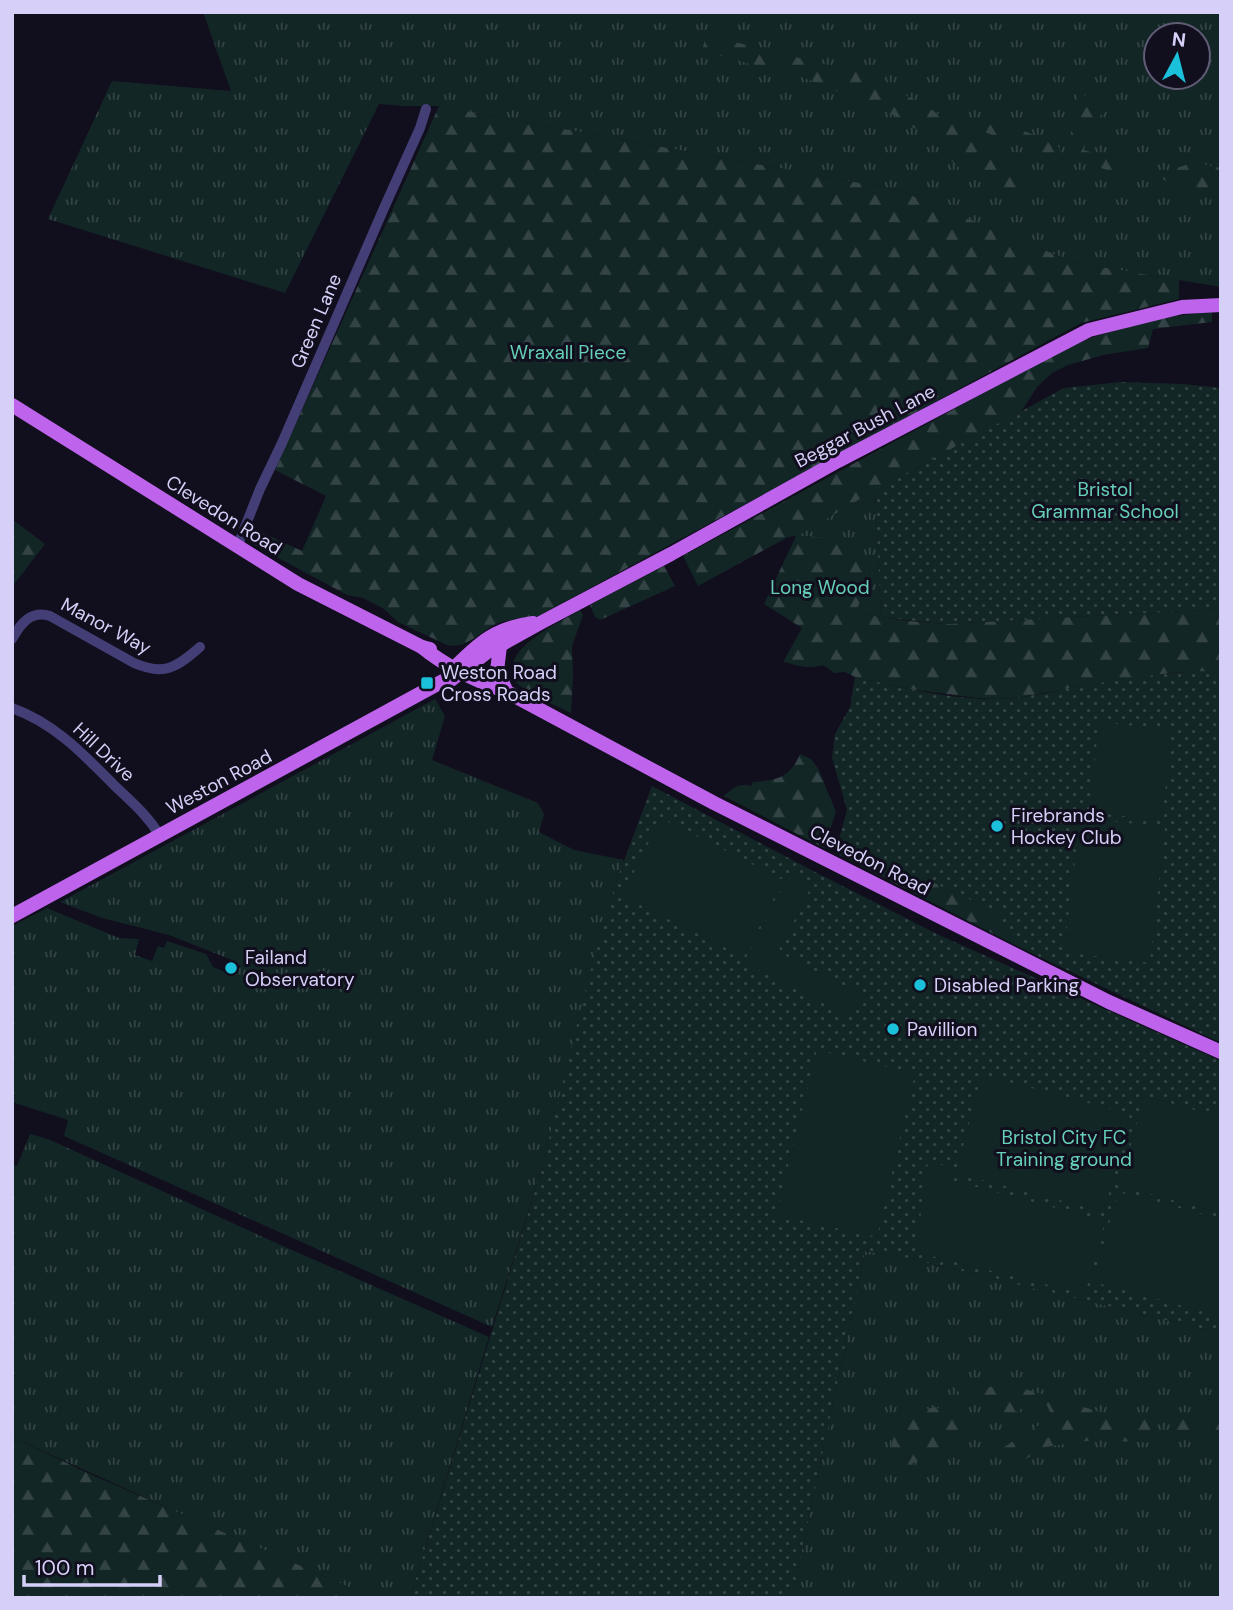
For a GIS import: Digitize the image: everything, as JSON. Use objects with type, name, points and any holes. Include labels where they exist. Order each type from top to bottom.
[{"type":"main road","name":"Beggar Bush Lane","points":[[461,667],[838,461],[1089,330],[1182,307],[1221,305]]},
{"type":"main road","name":"Clevedon Road","points":[[12,405],[307,589],[422,647],[435,658],[491,678],[507,692],[726,809],[1109,1002],[1221,1052]]},
{"type":"main road","name":"Beggar Bush Lane","points":[[461,667],[477,646],[496,632],[511,626],[542,622]]},
{"type":"main road","points":[[500,646],[498,671],[507,692]]},
{"type":"main road","name":"Weston Road","points":[[12,916],[443,681],[461,667]]},
{"type":"street","name":"Green Lane","points":[[237,547],[426,109]]},
{"type":"street","name":"Manor Way","points":[[12,639],[28,618],[43,614],[148,669],[167,668],[193,658],[200,647]]},
{"type":"street","name":"Hill Drive","points":[[12,708],[50,726],[68,740],[148,817],[160,836]]},
{"type":"green space","points":[[203,12],[1221,12],[1221,287],[1076,263],[898,190],[439,106],[379,104],[285,293],[48,219],[112,81],[231,91]]},
{"type":"green space","points":[[706,35],[873,76],[996,148],[1004,163],[1033,175],[1017,198],[1007,195],[994,180],[956,166],[935,141],[885,110],[804,78],[702,51]]},
{"type":"green space","points":[[1078,91],[1107,109],[1089,127],[1084,150],[1132,166],[1132,178],[1067,157]]},
{"type":"green space","name":"Wraxall Piece","points":[[439,106],[898,190],[1076,263],[1179,280],[1179,299],[1081,323],[538,616],[498,623],[461,645],[447,645],[398,622],[384,609],[363,598],[347,595],[251,543],[249,537],[250,527],[302,551],[326,496],[275,470]]},
{"type":"green space","points":[[984,112],[1059,147],[1061,163],[980,130]]},
{"type":"green space","points":[[1194,162],[1221,168],[1221,195],[1202,196],[1187,192],[1157,175]]},
{"type":"green space","name":"Long Wood","points":[[1212,312],[1212,322],[1153,329],[1148,348],[1103,355],[1068,365],[1052,373],[1037,387],[1021,412],[875,490],[798,536],[838,541],[859,554],[865,561],[870,576],[867,591],[857,608],[867,615],[943,624],[1221,609],[1221,671],[1170,673],[998,699],[909,689],[855,677],[845,672],[834,673],[823,666],[801,666],[783,662],[802,628],[764,604],[796,536],[788,537],[698,586],[683,556],[1067,348],[1138,324]]},
{"type":"green space","name":"Bristol Grammar School","points":[[1121,382],[1221,388],[1221,609],[943,624],[881,617],[875,490],[1064,388]]},
{"type":"green space","points":[[875,490],[881,617],[867,615],[857,608],[869,585],[870,572],[821,537],[796,536]]},
{"type":"green space","points":[[12,519],[45,544],[12,587]]},
{"type":"green space","points":[[664,566],[675,586],[600,620],[595,617],[590,605]]},
{"type":"green space","points":[[580,610],[583,615],[572,646],[571,713],[523,688],[514,679],[512,669],[514,660],[528,642]]},
{"type":"green space","points":[[1221,671],[1221,1043],[1027,951],[995,920],[1002,914],[862,850],[841,856],[835,853],[847,810],[832,758],[835,734],[850,707],[855,677],[944,695],[998,699],[1141,677]]},
{"type":"green space","points":[[435,699],[445,716],[432,760],[538,803],[544,814],[539,832],[574,850],[624,860],[541,1171],[492,1327],[64,1136],[68,1120],[12,1102],[12,926],[47,908],[119,938],[139,939],[135,955],[152,961],[158,946],[164,948],[167,941],[206,954],[213,967],[233,975],[241,966],[232,960],[169,935],[102,918],[60,902]]},
{"type":"green space","points":[[1099,722],[1172,730],[1162,820],[1089,812]]},
{"type":"green space","points":[[800,754],[811,759],[818,768],[836,812],[824,848],[724,796],[740,786],[751,786],[753,782],[782,776],[792,768]]},
{"type":"green space","name":"Bristol City FC Training ground","points":[[652,786],[939,935],[1221,1061],[1221,1333],[899,1256],[865,1251],[792,1598],[410,1598],[541,1171],[588,980],[616,882]]},
{"type":"green space","points":[[661,818],[783,880],[744,957],[622,896]]},
{"type":"green space","points":[[1080,818],[1165,827],[1150,963],[1064,952]]},
{"type":"green space","points":[[862,849],[1003,914],[995,920],[1027,951],[841,856]]},
{"type":"green space","points":[[789,874],[812,885],[778,952],[862,995],[851,1017],[744,963]]},
{"type":"green space","points":[[817,1050],[915,1074],[877,1237],[776,1215]]},
{"type":"green space","name":"Bristol City FC Training ground","points":[[982,1075],[1130,1114],[1104,1212],[956,1173]]},
{"type":"green space","points":[[1144,1096],[1221,1117],[1221,1213],[1120,1186]]},
{"type":"green space","points":[[30,1134],[48,1139],[489,1337],[410,1598],[374,1598],[12,1437],[12,1165],[17,1166]]},
{"type":"green space","points":[[928,1161],[953,1168],[950,1180],[1105,1221],[1085,1294],[919,1253],[916,1249]]},
{"type":"green space","points":[[1118,1192],[1221,1219],[1221,1316],[1093,1282]]},
{"type":"green space","points":[[865,1251],[899,1256],[1221,1333],[1221,1598],[792,1598]]},
{"type":"green space","points":[[977,1376],[988,1388],[1002,1382],[1103,1413],[1156,1416],[1160,1443],[1094,1440],[1045,1447],[1009,1470],[995,1453],[1052,1417],[1046,1403],[1035,1401],[1006,1418],[952,1388]]},
{"type":"green space","points":[[936,1407],[974,1433],[889,1475],[895,1416]]},
{"type":"green space","points":[[1175,1416],[1219,1417],[1221,1438],[1177,1437]]},
{"type":"green space","points":[[12,1437],[90,1474],[374,1598],[12,1598]]},
{"type":"place","name":"Weston Road Cross Roads","points":[[427,683]]},
{"type":"place","name":"Firebrands Hockey Club","points":[[997,826]]},
{"type":"place","name":"Failand Observatory","points":[[231,968]]},
{"type":"place","name":"Disabled Parking","points":[[920,985]]},
{"type":"place","name":"Pavillion","points":[[893,1029]]}]
